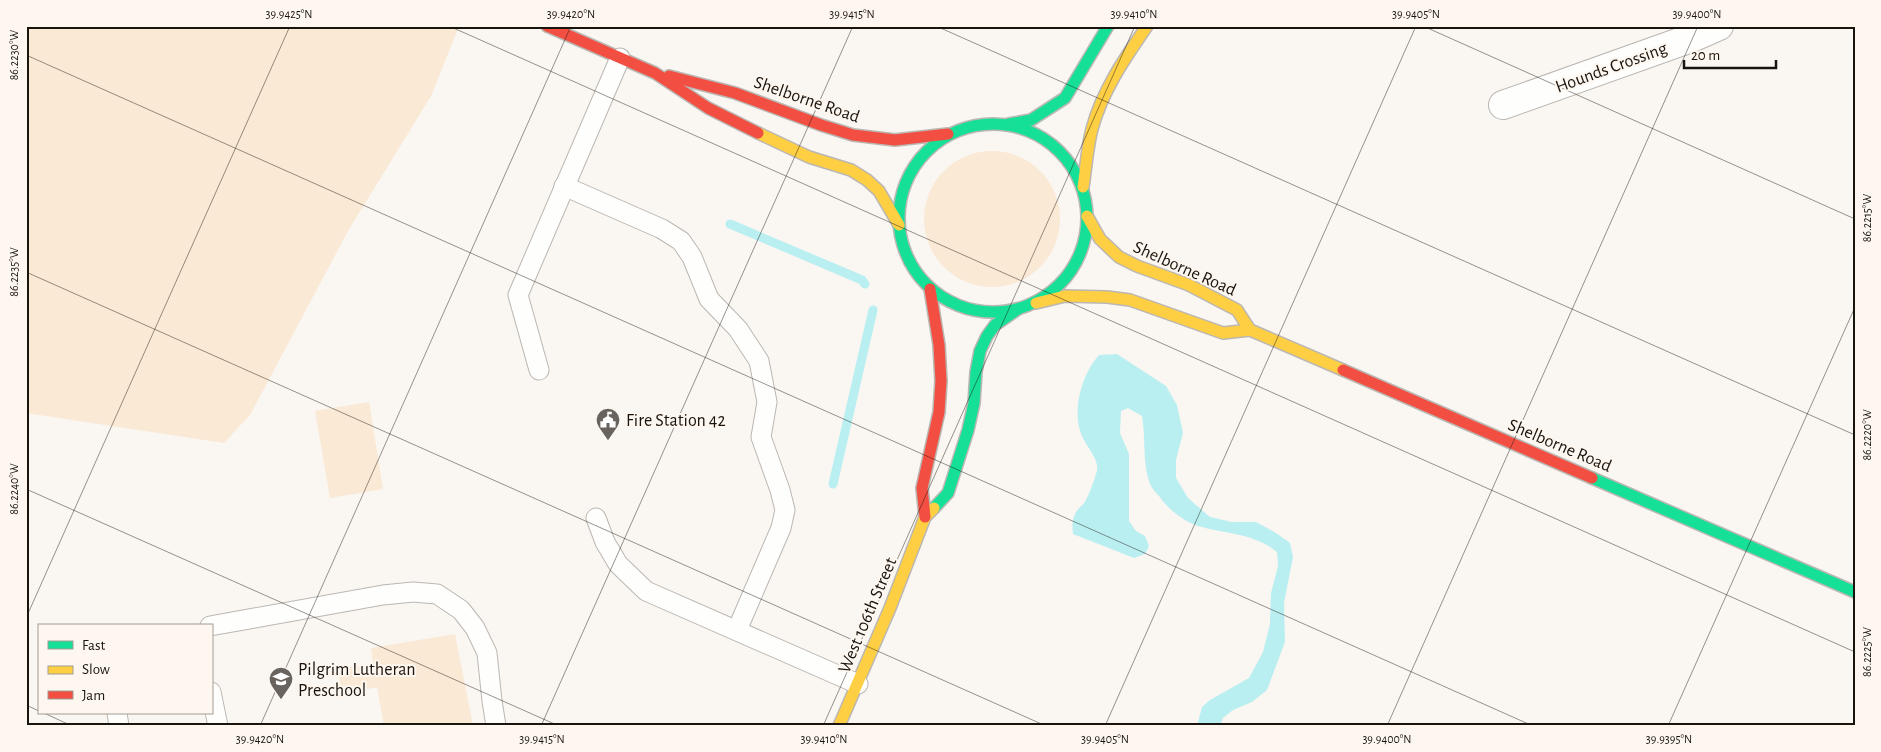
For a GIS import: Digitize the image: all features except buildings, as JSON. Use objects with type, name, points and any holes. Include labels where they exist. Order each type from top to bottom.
[{"type":"street","name":"Shelborne Road","points":[[547,26],[655,73],[708,108],[809,157],[851,170],[868,180],[879,191],[899,225]]},
{"type":"street","points":[[1108,26],[1065,98],[1054,107],[1031,120],[1009,124],[979,124],[950,134],[928,150],[910,172],[901,197],[899,225],[902,243],[908,260],[917,275],[930,288],[956,306],[987,313],[1018,309],[1036,303],[1064,281],[1082,250],[1086,233],[1088,216],[1083,187],[1091,131],[1098,110],[1116,73],[1147,26]]},
{"type":"street","name":"Hounds Crossing","points":[[1503,105],[1694,37],[1719,26]]},
{"type":"street","name":"Shelborne Road","points":[[655,73],[709,84],[826,128],[852,134],[887,140],[950,134]]},
{"type":"street","points":[[1009,124],[1025,128],[1041,136],[1054,146],[1066,158],[1083,187]]},
{"type":"street","name":"Shelborne Road","points":[[1088,216],[1100,239],[1119,257],[1137,266],[1189,285],[1237,310],[1250,330]]},
{"type":"street","name":"West 106th Street","points":[[925,516],[922,488],[939,412],[941,382],[939,345],[930,288]]},
{"type":"street","name":"Shelborne Road","points":[[1036,303],[1065,296],[1107,297],[1130,300],[1223,333],[1250,330],[1855,592]]},
{"type":"street","name":"West 106th Street","points":[[840,726],[890,608],[925,516],[948,493],[960,459],[974,403],[976,372],[980,351],[995,325],[1018,309]]},
{"type":"lane","points":[[539,370],[518,295],[620,58]]},
{"type":"lane","points":[[564,186],[662,229],[681,241],[692,257],[709,299],[738,329],[760,361],[767,402],[761,437],[785,510],[781,528],[737,630]]},
{"type":"lane","points":[[596,518],[605,542],[618,564],[646,591],[858,684]]},
{"type":"lane","points":[[212,626],[383,595],[414,592],[437,594],[461,610],[475,628],[486,653],[496,726]]},
{"type":"lane","points":[[212,697],[218,726]]},
{"type":"shaded area","points":[[26,26],[459,26],[431,96],[348,231],[250,415],[224,443],[26,413]]},
{"type":"shaded area","points":[[992,151],[1018,156],[1040,171],[1055,193],[1060,219],[1055,245],[1040,267],[1018,282],[992,287],[966,282],[944,267],[929,245],[924,219],[929,193],[944,171],[966,156]]},
{"type":"shaded area","points":[[369,402],[383,489],[330,498],[315,411]]},
{"type":"shaded area","points":[[455,634],[473,726],[384,726],[377,687],[342,695],[338,670],[373,663],[371,648]]},
{"type":"water","points":[[1117,354],[1166,386],[1177,405],[1183,433],[1176,460],[1176,478],[1188,498],[1210,517],[1232,522],[1256,522],[1290,543],[1293,557],[1284,603],[1285,642],[1267,690],[1252,702],[1233,710],[1223,718],[1220,726],[1197,726],[1202,707],[1210,700],[1249,678],[1263,652],[1270,624],[1271,593],[1278,566],[1277,552],[1259,541],[1192,524],[1171,510],[1150,484],[1146,468],[1142,416],[1128,408],[1121,411],[1120,433],[1129,454],[1129,521],[1136,531],[1145,536],[1149,546],[1145,554],[1134,558],[1073,534],[1072,525],[1074,517],[1087,497],[1097,471],[1095,459],[1080,430],[1078,407],[1080,396],[1087,373],[1099,355]]},
{"type":"waterway","points":[[730,224],[862,280],[865,284]]},
{"type":"waterway","points":[[833,484],[873,310]]},
{"type":"traffic: fast","points":[[1009,124],[1031,120],[1065,98],[1108,26]]},
{"type":"traffic: fast","points":[[1002,124],[1011,125],[1038,135],[1060,151],[1072,166],[1080,182],[1086,200],[1087,218],[1086,236],[1080,254],[1072,270],[1060,285],[1045,297],[1029,305],[1011,311],[984,312],[975,311],[948,301],[933,291],[920,278],[910,263],[900,236],[899,209],[900,200],[910,173],[920,158],[933,145],[948,135],[975,125],[1002,124]]},
{"type":"traffic: fast","points":[[934,508],[948,493],[968,430],[974,403],[976,372],[980,351],[995,325],[1018,309]]},
{"type":"traffic: fast","points":[[1592,478],[1855,592]]},
{"type":"traffic: slow","points":[[1083,187],[1090,136],[1096,115],[1108,88],[1147,26]]},
{"type":"traffic: slow","points":[[758,133],[809,157],[851,170],[867,180],[879,191],[899,225]]},
{"type":"traffic: slow","points":[[1087,216],[1100,239],[1119,257],[1137,266],[1189,285],[1237,310],[1250,330]]},
{"type":"traffic: slow","points":[[1036,303],[1065,296],[1107,297],[1130,300],[1223,333],[1250,330],[1343,370]]},
{"type":"traffic: slow","points":[[839,726],[890,608],[925,517],[934,508]]},
{"type":"traffic: jam","points":[[547,26],[655,73],[708,108],[758,133]]},
{"type":"traffic: jam","points":[[669,76],[735,93],[853,135],[895,140],[948,134]]},
{"type":"traffic: jam","points":[[925,517],[922,488],[939,412],[941,381],[939,345],[930,289]]},
{"type":"traffic: jam","points":[[1343,370],[1592,478]]},
{"type":"place","name":"Fire Station 42","points":[[608,441]]},
{"type":"place","name":"Pilgrim Lutheran Preschool","points":[[281,700]]}]
